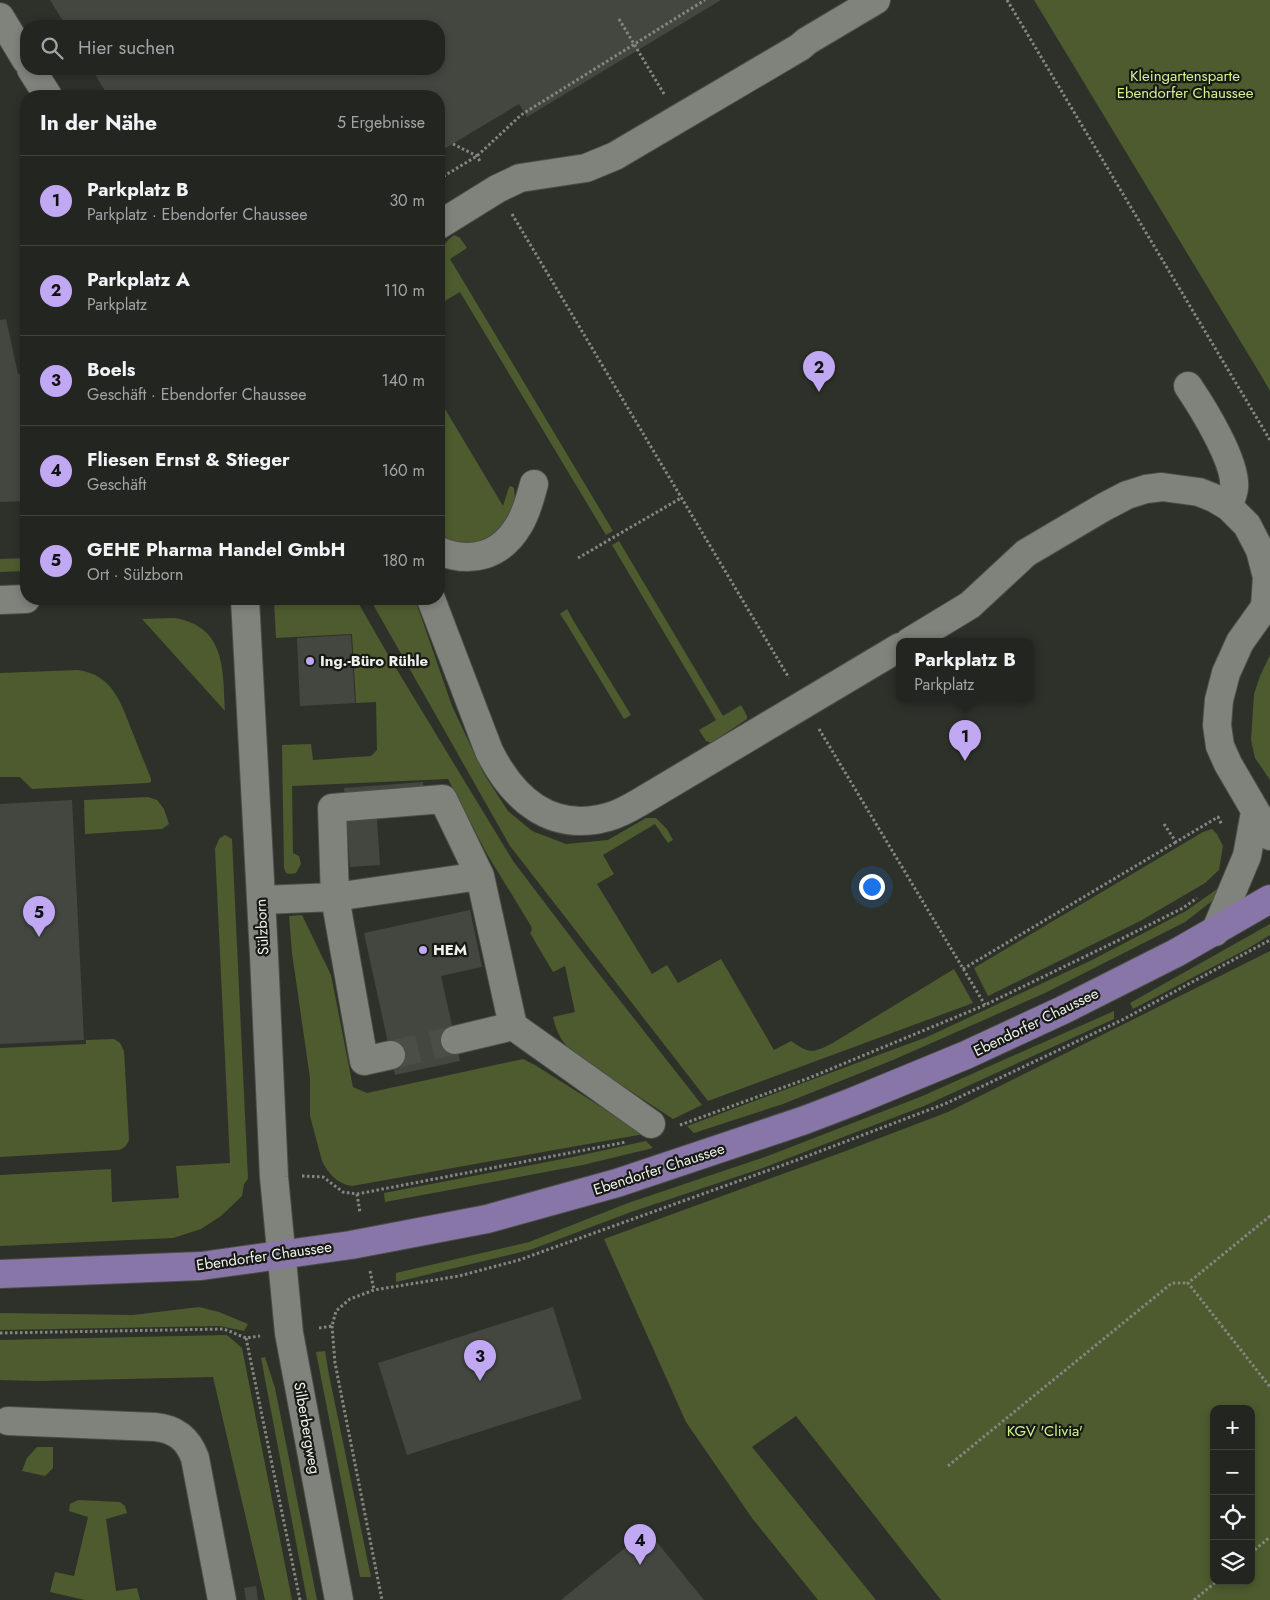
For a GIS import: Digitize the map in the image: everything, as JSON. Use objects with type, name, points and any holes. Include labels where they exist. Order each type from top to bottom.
[{"type":"main road","name":"Ebendorfer Chaussee","points":[[0,1274],[201,1266],[281,1255],[366,1242],[487,1219],[617,1183],[756,1137],[852,1102],[966,1055],[1064,1010],[1176,953],[1270,899]]},
{"type":"street","points":[[445,221],[497,189],[520,178],[586,168],[615,156],[876,0]]},
{"type":"street","points":[[0,17],[20,50]]},
{"type":"street","points":[[36,75],[44,90]]},
{"type":"street","points":[[1188,386],[1205,410],[1231,466],[1234,487],[1229,507]]},
{"type":"street","points":[[445,553],[468,558],[484,555],[498,548],[510,538],[520,524],[534,484]]},
{"type":"street","points":[[915,638],[970,604],[1026,553],[1127,495],[1146,489],[1162,487],[1200,492],[1214,498],[1229,507],[1247,525],[1260,550],[1267,577],[1264,607],[1240,642],[1226,672],[1219,700],[1217,726],[1220,746],[1228,764],[1263,814],[1270,836]]},
{"type":"street","points":[[0,600],[20,599]]},
{"type":"street","name":"Sülzborn","points":[[245,605],[274,1177],[281,1255]]},
{"type":"street","points":[[433,605],[497,768],[520,796],[547,814],[562,820],[577,822],[609,817],[622,812],[896,649]]},
{"type":"street","points":[[391,1055],[364,1061],[335,897],[332,808],[443,799],[480,876],[513,1026],[641,1132]]},
{"type":"street","points":[[1215,932],[1263,814]]},
{"type":"street","points":[[261,900],[335,897],[480,876]]},
{"type":"street","points":[[455,1040],[513,1026]]},
{"type":"street","name":"Silberbergweg","points":[[281,1255],[289,1333],[339,1600]]},
{"type":"street","points":[[8,1421],[155,1427],[174,1431],[182,1436],[189,1444],[195,1458],[222,1600]]},
{"type":"path","points":[[445,175],[477,156],[521,115],[704,0]]},
{"type":"path","points":[[1007,0],[1270,440]]},
{"type":"path","points":[[619,19],[666,96]]},
{"type":"path","points":[[454,144],[477,156],[985,1005]]},
{"type":"path","points":[[578,558],[681,498]]},
{"type":"path","points":[[963,969],[1218,818],[1226,832]]},
{"type":"path","points":[[1164,824],[1176,842]]},
{"type":"path","points":[[679,1126],[809,1078],[985,1005],[1134,933],[1199,897]]},
{"type":"path","points":[[323,1178],[343,1192],[357,1194],[641,1132]]},
{"type":"path","points":[[357,1194],[358,1204]]},
{"type":"path","points":[[948,1466],[1172,1283],[1188,1283],[1270,1216]]},
{"type":"path","points":[[372,1278],[374,1290],[350,1299],[336,1311],[332,1326],[335,1363],[382,1600]]},
{"type":"path","points":[[1188,1283],[1270,1387]]},
{"type":"path","points":[[317,1328],[332,1326]]},
{"type":"path","points":[[0,1333],[224,1329],[246,1338],[257,1337]]},
{"type":"path","points":[[246,1338],[300,1600]]},
{"type":"path","points":[[1255,1550],[1270,1537]]},
{"type":"path","points":[[1194,1600],[1212,1585]]},
{"type":"green space","name":"Kleingartensparte Ebendorfer Chaussee","points":[[1034,0],[1270,0],[1270,391],[1262,377]]},
{"type":"green space","points":[[455,235],[460,238],[467,248],[450,259],[613,531],[606,535],[460,292],[445,301],[445,244]]},
{"type":"green space","points":[[445,409],[503,506],[511,486],[514,488],[515,500],[515,509],[503,529],[482,544],[448,542],[445,540]]},
{"type":"green space","points":[[619,541],[723,716],[741,705],[747,716],[747,719],[711,743],[706,741],[699,730],[716,720],[612,545]]},
{"type":"green space","points":[[20,558],[20,571],[0,572],[0,559]]},
{"type":"green space","points":[[274,605],[359,605],[513,861],[702,1105],[673,1119],[574,1054],[566,1046],[558,1033],[553,1017],[575,1012],[565,966],[553,972],[530,933],[532,930],[531,926],[487,854],[448,779],[292,786],[293,853],[299,856],[301,864],[296,873],[286,873],[284,868],[282,745],[311,744],[313,760],[371,756],[377,750],[376,702],[356,703],[352,634],[276,638]]},
{"type":"green space","points":[[373,605],[417,605],[452,706],[484,774],[508,811],[532,831],[566,844],[608,840],[646,818],[656,818],[667,829],[673,840],[668,843],[655,824],[603,855],[614,874],[597,884],[652,974],[667,965],[678,983],[721,959],[774,1050],[791,1041],[810,1051],[831,1044],[954,969],[973,1003],[708,1101],[510,846]]},
{"type":"green space","points":[[567,609],[631,715],[624,719],[560,614]]},
{"type":"green space","points":[[175,618],[192,623],[204,631],[213,641],[222,666],[225,711],[142,619]]},
{"type":"green space","points":[[1270,655],[1270,780],[1255,758],[1251,740],[1254,694]]},
{"type":"green space","points":[[78,670],[100,678],[114,692],[124,710],[151,782],[32,789],[20,777],[0,777],[0,673]]},
{"type":"green space","points":[[148,797],[157,800],[164,809],[169,824],[162,829],[85,834],[84,800]]},
{"type":"green space","points":[[1212,829],[1223,846],[1219,870],[1205,883],[1142,920],[988,996],[974,968],[1203,832]]},
{"type":"green space","points":[[225,835],[232,839],[248,1179],[244,1184],[242,1196],[221,1216],[201,1229],[173,1238],[0,1246],[0,1175],[111,1169],[112,1202],[179,1198],[176,1166],[230,1163],[215,849],[219,839]]},
{"type":"green space","points":[[1227,882],[1216,898],[1185,922],[1045,993],[893,1060],[783,1104],[694,1133],[687,1126],[927,1037],[1090,961],[1186,911]]},
{"type":"green space","points":[[302,915],[331,975],[353,1087],[367,1093],[523,1059],[644,1134],[352,1186],[338,1181],[330,1174],[322,1161],[310,1116],[310,1078],[292,953],[289,916]]},
{"type":"green space","points":[[1270,924],[1270,935],[1133,1009],[1130,1003]]},
{"type":"green space","name":"KGV 'Clivia'","points":[[1270,951],[1270,1600],[941,1600],[796,1416],[752,1447],[876,1600],[818,1600],[752,1518],[686,1422],[604,1239],[948,1112]]},
{"type":"green space","points":[[1114,1011],[1114,1019],[924,1106],[760,1169],[631,1212],[530,1250],[396,1282],[396,1273],[529,1242],[628,1203],[765,1157],[920,1097]]},
{"type":"green space","points":[[114,1039],[120,1043],[124,1051],[129,1139],[126,1146],[119,1150],[0,1157],[0,1048],[86,1044],[86,1040]]},
{"type":"green space","points":[[646,1141],[653,1148],[583,1165],[385,1202],[384,1193]]},
{"type":"green space","points":[[199,1307],[219,1312],[248,1324],[244,1331],[220,1326],[0,1330],[0,1313],[133,1315]]},
{"type":"green space","points":[[227,1335],[242,1348],[292,1600],[265,1600],[213,1377],[38,1381],[0,1380],[0,1340]]},
{"type":"green space","points":[[325,1351],[371,1577],[360,1577],[316,1352]]},
{"type":"green space","points":[[265,1357],[275,1388],[317,1600],[307,1600],[261,1358]]},
{"type":"green space","points":[[37,1447],[53,1447],[53,1468],[45,1476],[22,1471],[27,1458]]},
{"type":"green space","points":[[78,1500],[120,1502],[125,1506],[127,1513],[106,1519],[116,1591],[137,1588],[140,1600],[85,1600],[50,1592],[55,1572],[74,1576],[88,1517],[69,1511],[70,1504]]},
{"type":"building","points":[[50,0],[721,0],[527,117],[519,104],[445,148],[445,90],[104,90],[96,75],[445,75],[445,20],[62,20]]},
{"type":"building","points":[[6,319],[18,374],[20,374],[20,501],[0,502],[0,320]]},
{"type":"building","points":[[351,635],[355,703],[300,706],[297,638]]},
{"type":"building","points":[[423,782],[425,815],[377,819],[380,865],[350,867],[344,788]]},
{"type":"building","points":[[72,800],[84,1040],[0,1044],[0,804]]},
{"type":"building","points":[[470,910],[482,967],[441,976],[460,1061],[395,1075],[364,933]]},
{"type":"building","points":[[553,1307],[582,1399],[407,1455],[378,1363]]},
{"type":"building","points":[[647,1530],[704,1600],[561,1600]]},
{"type":"building","points":[[256,1586],[258,1600],[246,1600],[244,1588]]},
{"type":"tunnel","points":[[391,1055],[455,1040]]},
{"type":"place","name":"Parkplatz A","points":[[819,392]]},
{"type":"place","name":"Ing.-Büro Rühle","points":[[310,661]]},
{"type":"place","name":"Parkplatz B","points":[[965,761]]},
{"type":"place","name":"GEHE Pharma Handel GmbH","points":[[39,937]]},
{"type":"place","name":"HEM","points":[[423,950]]},
{"type":"place","name":"Boels","points":[[480,1381]]},
{"type":"place","name":"Fliesen Ernst & Stieger","points":[[640,1565]]}]
